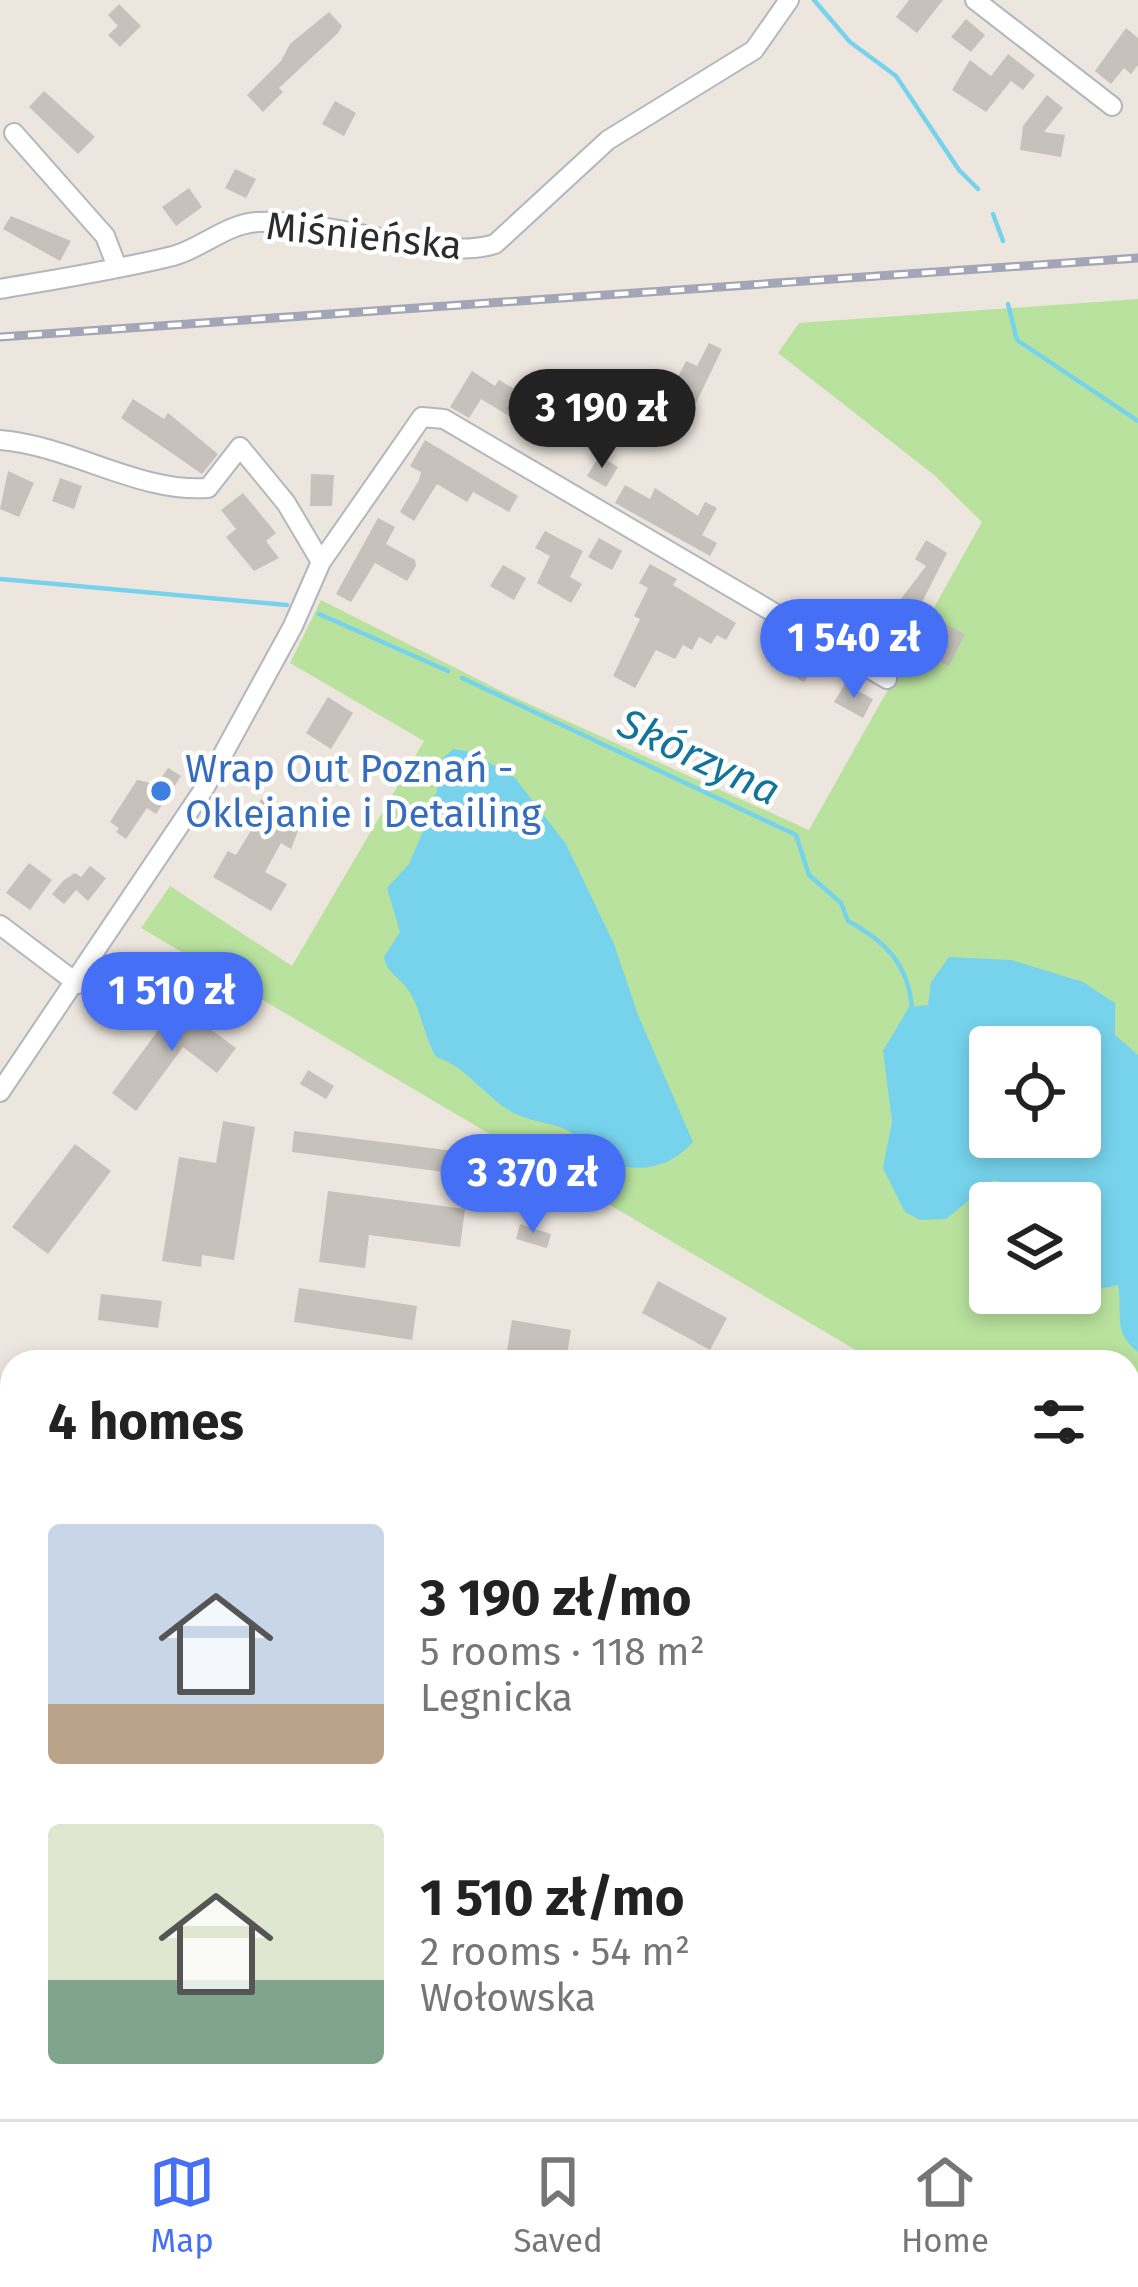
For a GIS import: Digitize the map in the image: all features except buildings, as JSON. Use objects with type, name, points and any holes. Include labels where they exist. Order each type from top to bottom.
[{"type":"street","name":"Miśnieńska","points":[[0,289],[178,255],[233,226],[261,222],[321,224],[460,248],[495,244],[608,140],[754,50],[789,0]]},
{"type":"street","points":[[975,0],[1112,106]]},
{"type":"street","points":[[14,133],[106,236],[117,268]]},
{"type":"street","points":[[0,1092],[78,984],[204,789],[293,626],[321,562],[415,421],[433,416],[887,679]]},
{"type":"street","points":[[0,440],[64,450],[119,472],[187,490],[208,488],[240,447],[286,503],[321,562]]},
{"type":"street","points":[[0,925],[78,984]]},
{"type":"green space","points":[[1138,299],[1138,1350],[856,1350],[141,928],[170,886],[292,966],[424,741],[290,663],[321,600],[509,695],[809,830],[982,522],[934,475],[778,353],[799,323]]},
{"type":"water","points":[[453,749],[471,752],[515,778],[566,844],[614,944],[638,1015],[693,1142],[666,1162],[637,1168],[606,1163],[575,1150],[574,1134],[501,1105],[457,1067],[436,1057],[411,995],[388,967],[384,957],[400,932],[387,888],[409,864],[424,829],[425,809],[437,792],[441,760]]},
{"type":"water","points":[[949,957],[1011,960],[1083,982],[1115,1003],[1115,1035],[1138,1055],[1138,1350],[1122,1330],[1118,1285],[1101,1289],[1101,1182],[969,1182],[969,1200],[946,1219],[920,1220],[905,1212],[883,1168],[892,1121],[883,1051],[909,1007],[928,1005],[931,982]]},
{"type":"waterway","points":[[814,0],[850,42],[896,76],[959,170],[978,189]]},
{"type":"waterway","points":[[993,214],[1003,241]]},
{"type":"waterway","points":[[1008,304],[1017,340],[1138,421]]},
{"type":"waterway","name":"Skórzyna","points":[[0,579],[287,605]]},
{"type":"waterway","name":"Skórzyna","points":[[319,614],[448,671]]},
{"type":"waterway","name":"Skórzyna","points":[[462,678],[796,835],[809,875],[841,903],[848,921],[884,946],[901,968],[912,1011]]},
{"type":"railway","points":[[0,337],[1138,258]]},
{"type":"place","name":"Wrap Out Poznań - Oklejanie i Detailing","points":[[161,791]]}]
